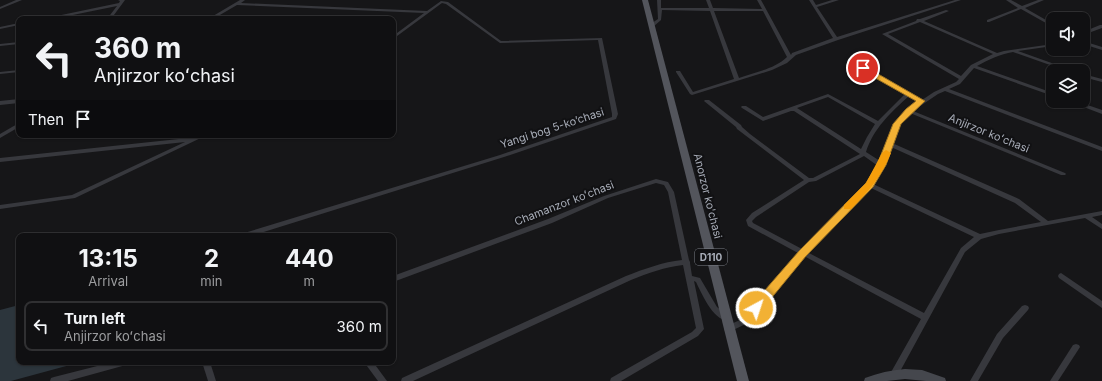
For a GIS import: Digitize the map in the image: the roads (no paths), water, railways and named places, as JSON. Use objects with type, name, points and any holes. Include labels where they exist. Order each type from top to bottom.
[{"type":"main road","name":"D110","points":[[644,0],[651,26]]},
{"type":"main road","name":"Anorzor ko'chasi","points":[[651,26],[680,132],[728,330],[743,381]]},
{"type":"street","points":[[0,8],[20,0]]},
{"type":"street","points":[[215,16],[243,0]]},
{"type":"street","points":[[651,26],[659,20],[661,9],[659,0]]},
{"type":"street","points":[[708,0],[737,80]]},
{"type":"street","points":[[760,0],[790,58]]},
{"type":"street","points":[[811,0],[836,39]]},
{"type":"street","points":[[815,6],[837,0]]},
{"type":"street","points":[[678,72],[692,94],[770,69],[790,58],[794,54],[836,39],[959,0]]},
{"type":"street","points":[[1008,0],[1046,22]]},
{"type":"street","points":[[988,21],[1042,0]]},
{"type":"street","name":"Yangi bog 5-koʼchasi","points":[[253,233],[494,158],[614,118],[615,114],[600,39],[500,42],[447,3],[442,1],[396,36]]},
{"type":"street","points":[[60,16],[120,2]]},
{"type":"street","points":[[111,16],[120,2]]},
{"type":"street","points":[[235,4],[427,12]]},
{"type":"street","points":[[661,9],[764,10]]},
{"type":"street","points":[[947,11],[884,34],[961,78]]},
{"type":"street","points":[[910,16],[996,54]]},
{"type":"street","points":[[0,28],[16,25]]},
{"type":"street","points":[[1090,31],[1102,26]]},
{"type":"street","points":[[0,45],[16,43]]},
{"type":"street","points":[[1090,45],[1102,49]]},
{"type":"street","points":[[728,330],[747,320],[802,253],[870,185],[881,165],[897,124],[908,111],[922,101],[958,83],[972,66],[996,54],[1046,46]]},
{"type":"street","points":[[1014,51],[1052,64]]},
{"type":"street","points":[[853,62],[922,101]]},
{"type":"street","points":[[972,66],[1046,92]]},
{"type":"street","points":[[0,73],[16,71]]},
{"type":"street","points":[[1090,77],[1102,81]]},
{"type":"street","points":[[944,89],[1102,149]]},
{"type":"street","points":[[908,94],[878,123],[865,145],[862,155],[814,180],[808,180],[749,220],[750,224],[802,253],[924,317]]},
{"type":"street","points":[[744,107],[763,119],[828,95],[878,123]]},
{"type":"street","points":[[0,103],[16,101]]},
{"type":"street","points":[[707,101],[740,126],[739,128],[808,180]]},
{"type":"street","points":[[1090,108],[1102,112]]},
{"type":"street","points":[[790,109],[795,109],[862,155],[881,165]]},
{"type":"street","name":"Anjirzor koʻchasi","points":[[908,111],[1062,174]]},
{"type":"street","points":[[0,136],[16,127]]},
{"type":"street","points":[[0,160],[194,139]]},
{"type":"street","points":[[0,207],[73,197],[194,139]]},
{"type":"street","points":[[888,144],[1017,201],[1047,223]]},
{"type":"street","name":"Chamanzor koʻchasi","points":[[396,278],[550,221],[606,197],[656,181],[666,183],[671,192],[700,329],[695,334],[614,381]]},
{"type":"street","points":[[870,185],[979,237]]},
{"type":"street","points":[[894,374],[924,317],[963,250],[979,237],[1102,213]]},
{"type":"street","points":[[1086,216],[1102,228]]},
{"type":"street","points":[[405,381],[558,310],[642,274],[675,263],[687,262]]},
{"type":"street","points":[[1061,276],[1102,305]]},
{"type":"street","points":[[690,278],[698,280],[714,309],[726,318]]},
{"type":"street","points":[[974,381],[1000,336],[1024,308]]},
{"type":"street","points":[[1054,381],[1076,346]]},
{"type":"street","points":[[54,381],[115,365]]},
{"type":"street","points":[[207,365],[212,381]]},
{"type":"street","points":[[370,365],[383,381]]},
{"type":"street","points":[[869,381],[894,374],[930,376],[941,381]]}]
